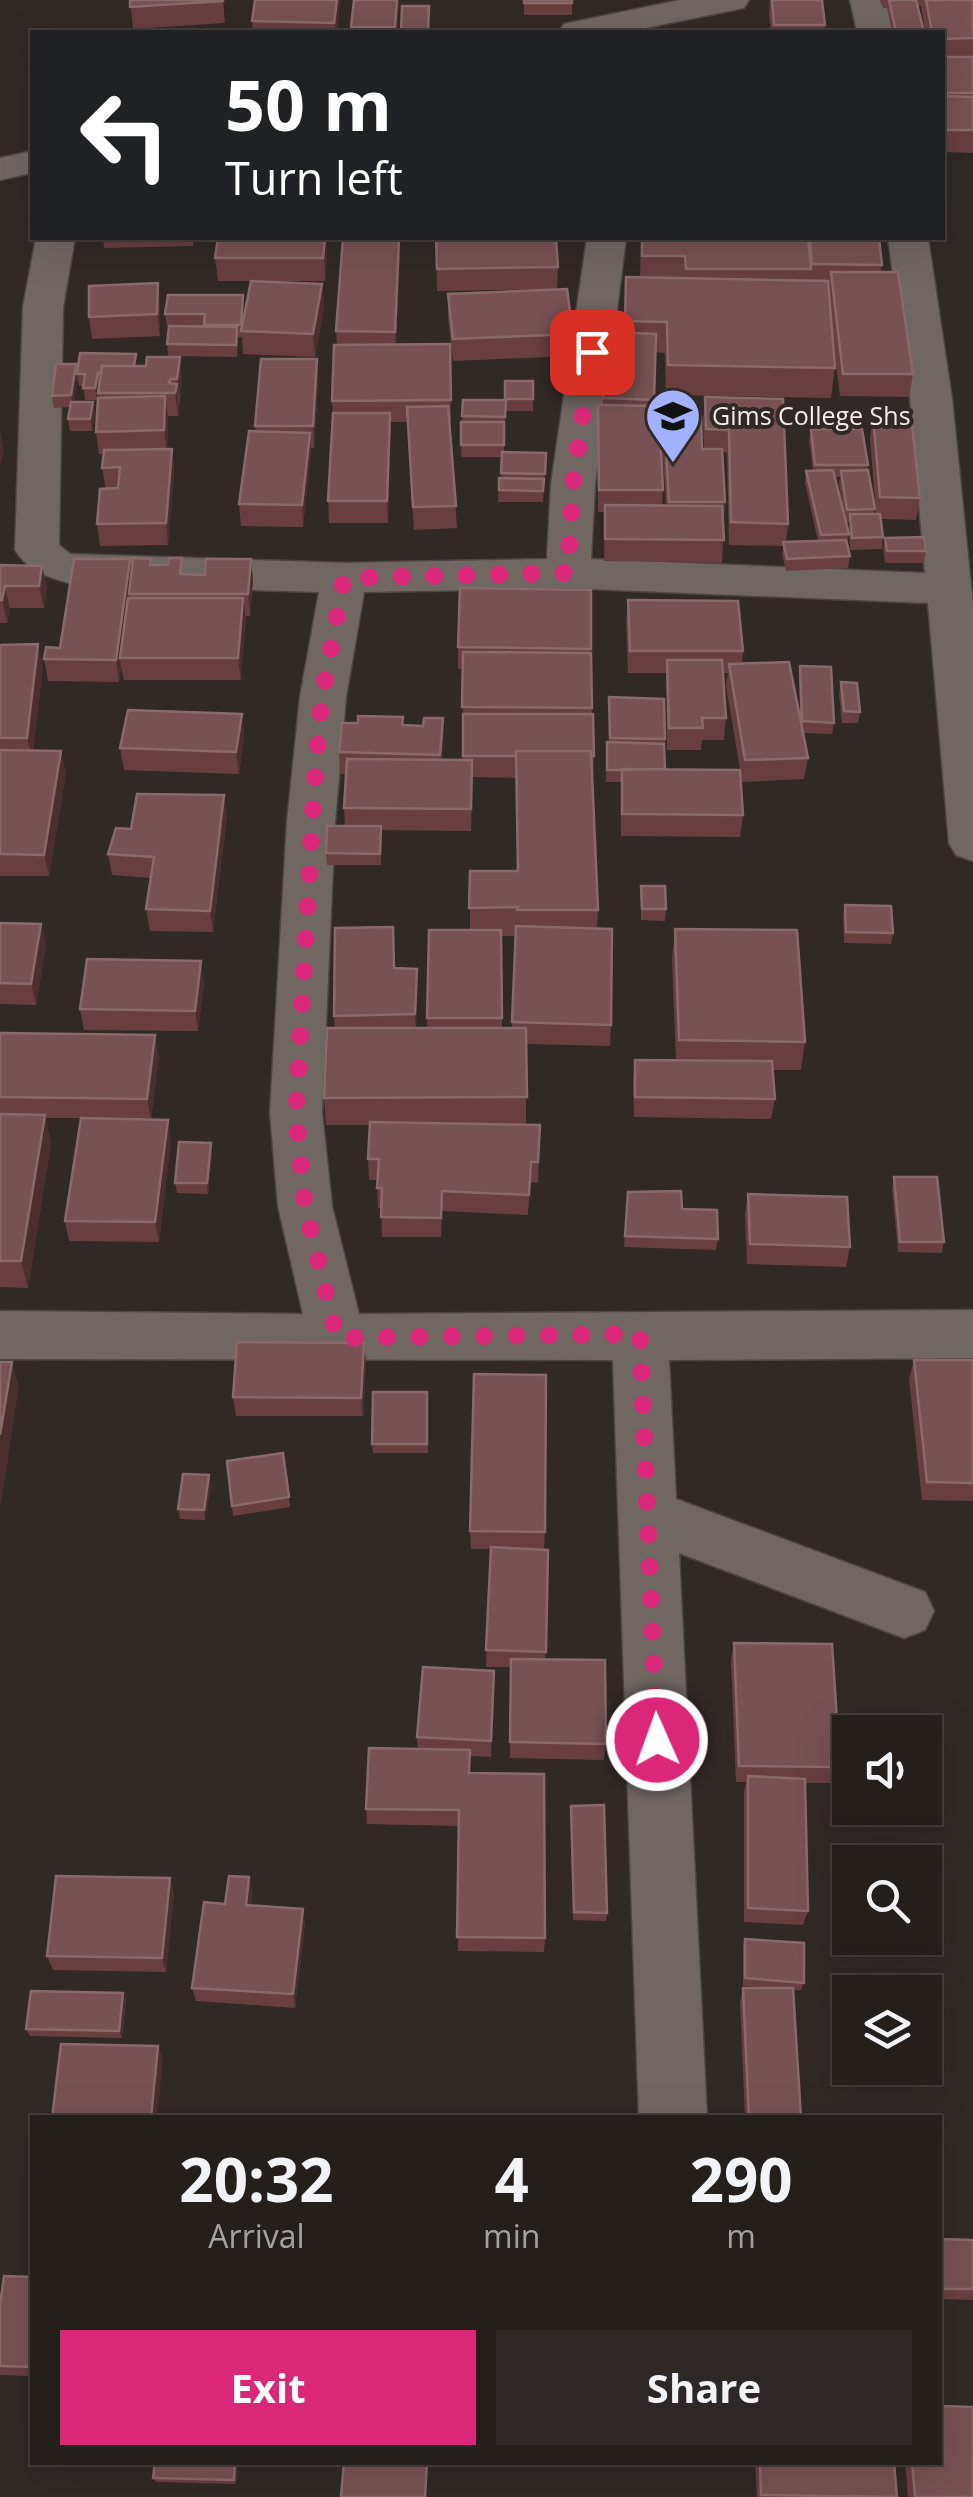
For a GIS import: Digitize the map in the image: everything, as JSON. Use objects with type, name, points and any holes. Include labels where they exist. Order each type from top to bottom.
[{"type":"street","points":[[596,30],[731,0]]},
{"type":"street","points":[[868,0],[875,30]]},
{"type":"street","points":[[0,169],[30,162]]},
{"type":"street","points":[[55,240],[43,307],[38,550],[54,564],[72,569],[344,578],[568,573],[948,589]]},
{"type":"street","points":[[568,573],[573,484],[607,240]]},
{"type":"street","points":[[908,240],[931,399],[973,842]]},
{"type":"street","points":[[337,1338],[305,1206],[296,1113],[312,804],[322,698],[344,578]]},
{"type":"street","points":[[640,1334],[674,2115]]},
{"type":"street","points":[[0,1335],[337,1338],[973,1334]]},
{"type":"street","points":[[647,1514],[904,1611]]},
{"type":"building","points":[[130,0],[223,0],[223,1],[130,7]]},
{"type":"building","points":[[255,0],[337,0],[334,23],[252,21]]},
{"type":"building","points":[[354,0],[397,0],[395,27],[351,27]]},
{"type":"building","points":[[572,0],[572,3],[524,3]]},
{"type":"building","points":[[772,0],[822,0],[825,25],[774,25]]},
{"type":"building","points":[[889,0],[916,0],[924,30],[896,30]]},
{"type":"building","points":[[926,0],[973,0],[973,38],[945,39],[945,30],[932,30]]},
{"type":"building","points":[[402,6],[429,6],[428,30],[401,30]]},
{"type":"building","points":[[945,57],[973,57],[973,93],[945,93]]},
{"type":"building","points":[[945,96],[973,97],[973,130],[945,130]]},
{"type":"building","points":[[218,240],[325,240],[323,258],[215,258]]},
{"type":"building","points":[[343,240],[399,240],[395,332],[336,331]]},
{"type":"building","points":[[436,240],[556,240],[558,267],[437,269]]},
{"type":"building","points":[[642,240],[808,240],[811,269],[686,269],[685,256],[642,256]]},
{"type":"building","points":[[810,240],[879,240],[882,265],[812,264]]},
{"type":"building","points":[[831,272],[898,272],[913,374],[843,374]]},
{"type":"building","points":[[626,277],[828,281],[835,368],[668,365],[667,322],[625,321]]},
{"type":"building","points":[[251,281],[322,284],[313,334],[241,331]]},
{"type":"building","points":[[158,283],[157,314],[89,317],[89,286]]},
{"type":"building","points":[[567,289],[573,334],[453,339],[448,294]]},
{"type":"building","points":[[168,295],[243,295],[241,325],[204,325],[205,314],[165,314]]},
{"type":"building","points":[[169,326],[237,327],[236,345],[167,344]]},
{"type":"building","points":[[606,332],[656,334],[654,400],[603,398],[605,362],[624,363],[624,352],[605,352]]},
{"type":"building","points":[[450,344],[451,400],[332,401],[334,345]]},
{"type":"building","points":[[80,353],[136,354],[134,366],[102,366],[95,388],[83,388],[85,374],[77,374]]},
{"type":"building","points":[[147,357],[180,357],[177,379],[170,379],[169,383],[177,384],[175,393],[98,393],[102,366],[146,366]]},
{"type":"building","points":[[261,359],[317,359],[313,426],[255,426]]},
{"type":"building","points":[[56,364],[76,364],[71,395],[52,396]]},
{"type":"building","points":[[505,381],[533,381],[533,399],[505,399]]},
{"type":"building","points":[[165,396],[164,430],[96,432],[98,398]]},
{"type":"building","points":[[705,397],[783,399],[788,524],[731,522],[729,430],[706,429]]},
{"type":"building","points":[[463,400],[506,400],[505,417],[462,416]]},
{"type":"building","points":[[71,402],[93,402],[90,419],[68,419]]},
{"type":"building","points":[[598,405],[659,406],[663,490],[599,490]]},
{"type":"building","points":[[448,406],[456,506],[413,507],[407,407]]},
{"type":"building","points":[[333,413],[390,413],[387,501],[328,501]]},
{"type":"building","points":[[873,416],[911,416],[920,498],[880,497]]},
{"type":"building","points":[[664,417],[701,417],[702,449],[722,449],[725,502],[669,502]]},
{"type":"building","points":[[461,422],[504,422],[504,445],[461,445]]},
{"type":"building","points":[[811,429],[862,429],[868,465],[815,465]]},
{"type":"building","points":[[249,431],[310,433],[302,505],[239,504]]},
{"type":"building","points":[[172,449],[166,523],[97,524],[100,489],[118,488],[120,467],[102,468],[104,450]]},
{"type":"building","points":[[502,452],[546,453],[545,474],[501,473]]},
{"type":"building","points":[[833,470],[849,534],[821,535],[806,471]]},
{"type":"building","points":[[868,470],[875,509],[847,510],[841,471]]},
{"type":"building","points":[[499,478],[544,479],[543,491],[499,490]]},
{"type":"building","points":[[605,505],[722,506],[724,540],[605,539]]},
{"type":"building","points":[[850,514],[880,514],[883,537],[852,538]]},
{"type":"building","points":[[924,537],[926,551],[887,551],[885,538]]},
{"type":"building","points":[[846,540],[850,556],[787,559],[783,542]]},
{"type":"building","points":[[133,558],[151,559],[150,565],[168,565],[169,558],[182,558],[180,574],[205,575],[206,559],[251,559],[248,594],[129,594]]},
{"type":"building","points":[[74,559],[130,559],[116,660],[44,659],[46,647],[60,648]]},
{"type":"building","points":[[0,565],[42,566],[39,586],[5,586],[0,600]]},
{"type":"building","points":[[460,588],[591,590],[591,649],[458,647]]},
{"type":"building","points":[[128,598],[243,598],[238,658],[120,658]]},
{"type":"building","points":[[628,600],[738,601],[743,651],[630,651]]},
{"type":"building","points":[[38,644],[27,738],[0,738],[0,645]]},
{"type":"building","points":[[463,652],[591,653],[592,708],[462,707]]},
{"type":"building","points":[[667,660],[722,660],[726,718],[702,718],[703,728],[669,728]]},
{"type":"building","points":[[789,662],[808,758],[745,760],[729,664]]},
{"type":"building","points":[[800,666],[831,667],[834,723],[802,721]]},
{"type":"building","points":[[841,682],[857,683],[860,712],[844,711]]},
{"type":"building","points":[[609,697],[664,699],[665,739],[610,738]]},
{"type":"building","points":[[128,710],[242,714],[236,752],[120,748]]},
{"type":"building","points":[[463,714],[593,714],[594,756],[591,751],[516,751],[516,756],[463,756]]},
{"type":"building","points":[[358,716],[403,717],[402,725],[423,726],[424,718],[443,718],[440,755],[339,752],[342,723],[358,723]]},
{"type":"building","points":[[607,742],[664,744],[665,769],[607,770]]},
{"type":"building","points":[[0,750],[61,751],[44,855],[0,854]]},
{"type":"building","points":[[516,751],[591,751],[598,910],[469,908],[470,871],[518,871]]},
{"type":"building","points":[[347,759],[472,760],[471,809],[344,808]]},
{"type":"building","points":[[622,769],[740,770],[743,815],[622,814]]},
{"type":"building","points":[[137,794],[224,795],[210,911],[146,909],[154,857],[108,854],[116,828],[131,829]]},
{"type":"building","points":[[327,826],[381,826],[380,854],[326,853]]},
{"type":"building","points":[[641,886],[665,886],[666,909],[642,909]]},
{"type":"building","points":[[845,905],[891,906],[893,933],[846,932]]},
{"type":"building","points":[[0,923],[41,924],[31,984],[0,983]]},
{"type":"building","points":[[516,926],[612,929],[611,1025],[512,1022]]},
{"type":"building","points":[[393,927],[394,968],[417,969],[415,1014],[334,1016],[335,928]]},
{"type":"building","points":[[675,929],[797,930],[805,1042],[679,1040]]},
{"type":"building","points":[[429,930],[501,930],[502,1018],[427,1018]]},
{"type":"building","points":[[87,959],[201,961],[195,1011],[80,1009]]},
{"type":"building","points":[[327,1028],[526,1028],[527,1097],[324,1098]]},
{"type":"building","points":[[0,1033],[155,1035],[147,1099],[0,1097]]},
{"type":"building","points":[[635,1060],[772,1061],[775,1099],[635,1097]]},
{"type":"building","points":[[0,1114],[45,1115],[21,1261],[0,1261]]},
{"type":"building","points":[[81,1118],[168,1120],[155,1222],[65,1221]]},
{"type":"building","points":[[370,1122],[540,1125],[538,1162],[531,1162],[529,1195],[442,1191],[441,1218],[381,1217],[379,1159],[368,1159]]},
{"type":"building","points":[[179,1142],[211,1143],[207,1183],[175,1183]]},
{"type":"building","points":[[894,1177],[937,1177],[944,1242],[900,1242]]},
{"type":"building","points":[[681,1191],[682,1209],[717,1210],[718,1239],[625,1236],[628,1192]]},
{"type":"building","points":[[748,1194],[847,1197],[850,1247],[750,1244]]},
{"type":"building","points":[[237,1342],[364,1343],[361,1398],[233,1397]]},
{"type":"building","points":[[914,1360],[973,1360],[973,1483],[927,1482]]},
{"type":"building","points":[[0,1362],[12,1362],[0,1435]]},
{"type":"building","points":[[474,1374],[546,1375],[545,1532],[470,1531]]},
{"type":"building","points":[[373,1392],[427,1392],[427,1444],[372,1444]]},
{"type":"building","points":[[283,1453],[289,1497],[232,1506],[227,1461]]},
{"type":"building","points":[[183,1474],[209,1475],[204,1510],[178,1509]]},
{"type":"building","points":[[491,1547],[548,1550],[546,1652],[486,1650]]},
{"type":"building","points":[[734,1643],[832,1644],[837,1715],[832,1715],[832,1767],[739,1766]]},
{"type":"building","points":[[511,1659],[605,1660],[606,1744],[510,1742]]},
{"type":"building","points":[[423,1667],[494,1671],[491,1741],[417,1737]]},
{"type":"building","points":[[369,1748],[470,1750],[469,1773],[544,1774],[545,1938],[457,1937],[459,1810],[366,1809]]},
{"type":"building","points":[[748,1776],[805,1779],[808,1911],[748,1908]]},
{"type":"building","points":[[604,1805],[607,1913],[574,1912],[571,1806]]},
{"type":"building","points":[[56,1876],[170,1878],[162,1958],[47,1956]]},
{"type":"building","points":[[229,1876],[249,1877],[246,1905],[303,1909],[293,1994],[192,1988],[204,1902],[225,1904]]},
{"type":"building","points":[[745,1939],[804,1943],[804,1983],[745,1978]]},
{"type":"building","points":[[743,1988],[793,1988],[801,2115],[749,2115]]},
{"type":"building","points":[[31,1991],[123,1993],[119,2031],[26,2029]]},
{"type":"building","points":[[61,2044],[158,2046],[151,2115],[52,2115]]},
{"type":"building","points":[[942,2239],[973,2240],[973,2289],[942,2289]]},
{"type":"building","points":[[4,2276],[30,2277],[30,2367],[0,2366]]},
{"type":"building","points":[[942,2406],[973,2407],[973,2497],[915,2497],[912,2465],[942,2465]]},
{"type":"building","points":[[155,2465],[235,2465],[234,2480],[153,2478]]},
{"type":"building","points":[[344,2465],[427,2465],[425,2497],[341,2497]]},
{"type":"building","points":[[760,2465],[894,2465],[897,2497],[761,2495]]},
{"type":"place","name":"Gims College Shs","points":[[673,465]]},
{"type":"route","points":[[592,352],[573,484],[568,573],[344,578],[322,698],[296,1113],[305,1206],[337,1338],[640,1334],[657,1740]]}]
